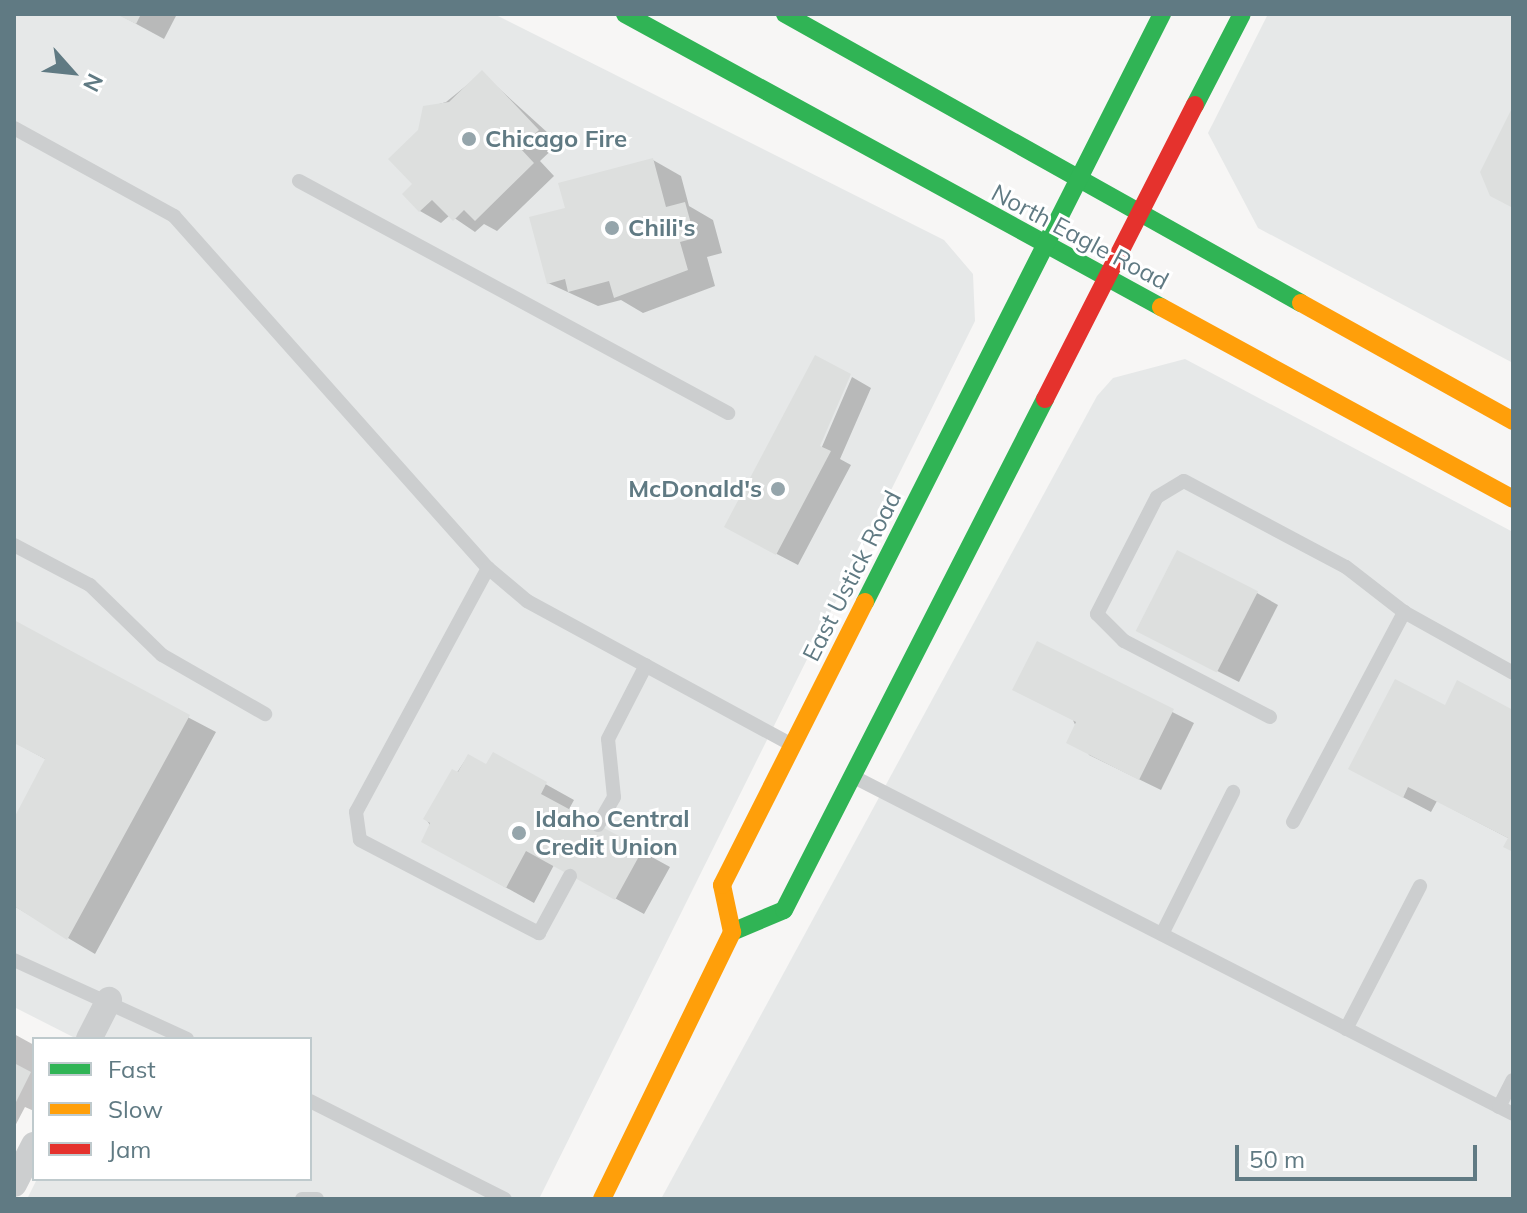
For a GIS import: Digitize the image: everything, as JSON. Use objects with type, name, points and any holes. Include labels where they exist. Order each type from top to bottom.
[{"type":"main road","name":"North Eagle Road","points":[[625,14],[1106,280],[1513,499]]},
{"type":"main road","name":"North Eagle Road","points":[[785,14],[1513,421]]},
{"type":"main road","points":[[1077,178],[1162,14]]},
{"type":"main road","points":[[602,1199],[732,932],[784,910],[1242,14]]},
{"type":"main road","name":"East Ustick Road","points":[[732,932],[722,885],[1077,178]]},
{"type":"street","points":[[90,1037],[109,1000]]},
{"type":"street","points":[[14,1184],[32,1149]]},
{"type":"lane","points":[[14,128],[174,216],[488,568],[527,601],[794,746]]},
{"type":"lane","points":[[299,181],[728,413]]},
{"type":"lane","points":[[1270,717],[1124,641],[1097,614],[1157,497],[1184,481],[1346,567],[1404,612],[1513,673]]},
{"type":"lane","points":[[14,545],[90,585],[162,655],[265,714]]},
{"type":"lane","points":[[488,568],[356,812],[360,840],[539,933],[570,876]]},
{"type":"lane","points":[[1293,822],[1404,612]]},
{"type":"lane","points":[[598,825],[614,797],[608,739],[646,665]]},
{"type":"lane","points":[[854,777],[1513,1114]]},
{"type":"lane","points":[[1162,934],[1233,792]]},
{"type":"lane","points":[[1346,1029],[1420,886]]},
{"type":"lane","points":[[14,960],[109,1000],[183,1037]]},
{"type":"lane","points":[[1499,1107],[1513,1080]]},
{"type":"lane","points":[[312,1102],[505,1199]]},
{"type":"lane","points":[[302,1199],[317,1199]]},
{"type":"shaded area","points":[[14,14],[494,14],[944,240],[973,274],[975,321],[539,1199],[27,1199],[36,1181],[312,1181],[312,1037],[73,1037],[14,1007]]},
{"type":"shaded area","points":[[1268,14],[1513,14],[1513,363],[1258,228],[1208,133]]},
{"type":"shaded area","points":[[1185,359],[1513,532],[1513,1199],[661,1199],[1097,396],[1113,378]]},
{"type":"building","points":[[116,14],[141,14],[136,24]]},
{"type":"building","name":"Chicago Fire","points":[[482,70],[539,130],[520,148],[534,163],[475,221],[464,210],[453,221],[432,200],[419,212],[402,194],[412,184],[388,159],[418,130],[423,106],[449,102]]},
{"type":"building","points":[[1513,106],[1513,208],[1490,196],[1480,172]]},
{"type":"building","name":"Chili's","points":[[653,158],[666,207],[685,202],[695,238],[680,242],[688,270],[614,298],[609,281],[568,292],[565,279],[547,284],[529,217],[565,208],[558,183]]},
{"type":"building","name":"McDonald's","points":[[815,355],[851,374],[820,446],[831,451],[776,555],[724,527]]},
{"type":"building","points":[[1177,550],[1258,591],[1217,672],[1136,631]]},
{"type":"building","points":[[14,620],[190,715],[67,940],[14,906],[14,818],[45,759],[14,743]]},
{"type":"building","points":[[1037,641],[1174,709],[1139,780],[1066,743],[1076,722],[1012,690]]},
{"type":"building","points":[[1395,679],[1445,705],[1457,680],[1513,710],[1513,852],[1503,847],[1508,838],[1408,787],[1403,798],[1348,769]]},
{"type":"building","name":"Idaho Central Credit Union","points":[[493,752],[547,782],[541,794],[643,849],[615,900],[526,851],[506,888],[421,842],[430,823],[423,819],[452,769],[458,772],[468,754],[486,764]]},
{"type":"building","points":[[14,1063],[31,1072],[14,1106]]},
{"type":"traffic: fast","points":[[625,14],[1161,307]]},
{"type":"traffic: fast","points":[[785,14],[1301,303]]},
{"type":"traffic: fast","points":[[865,602],[1162,14]]},
{"type":"traffic: fast","points":[[1195,105],[1242,14]]},
{"type":"traffic: fast","points":[[732,932],[784,910],[1045,399]]},
{"type":"traffic: slow","points":[[1301,303],[1513,421]]},
{"type":"traffic: slow","points":[[1161,307],[1513,499]]},
{"type":"traffic: slow","points":[[602,1199],[732,932],[722,885],[865,602]]},
{"type":"traffic: jam","points":[[1045,399],[1195,105]]},
{"type":"place","name":"Chicago Fire","points":[[469,139]]},
{"type":"place","name":"Chili's","points":[[612,228]]},
{"type":"place","name":"McDonald's","points":[[778,489]]},
{"type":"place","name":"Idaho Central Credit Union","points":[[519,833]]}]
